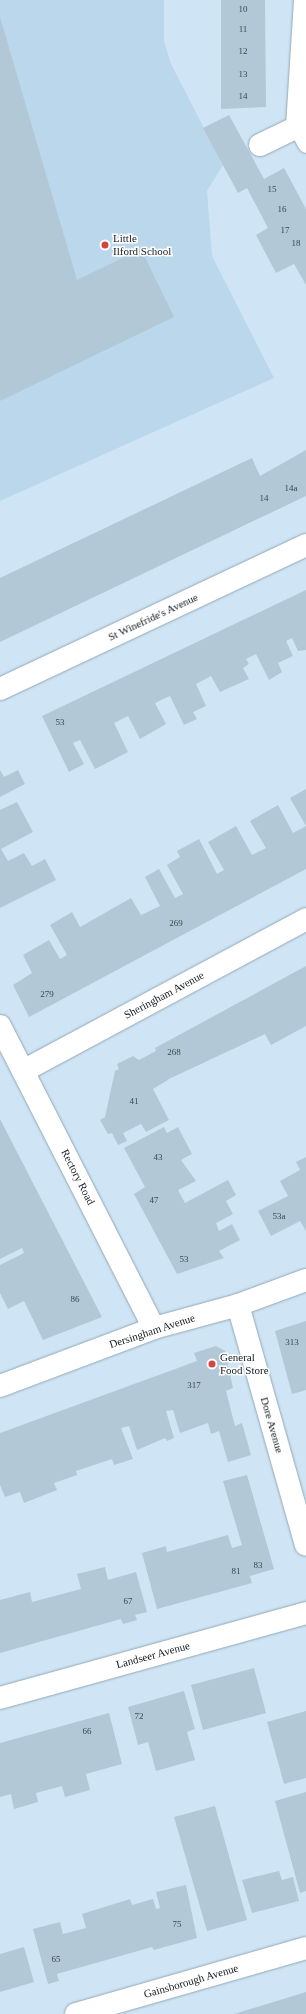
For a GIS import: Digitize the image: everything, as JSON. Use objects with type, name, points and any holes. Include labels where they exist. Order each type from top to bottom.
[{"type":"street","points":[[260,145],[302,136],[305,0]]},
{"type":"street","name":"St Winefride's Avenue","points":[[0,689],[306,545]]},
{"type":"street","name":"Sheringham Avenue","points":[[23,1071],[306,919]]},
{"type":"street","name":"Rectory Road","points":[[0,1026],[154,1328]]},
{"type":"street","name":"Dersingham Avenue","points":[[0,1386],[154,1328],[238,1305],[306,1280]]},
{"type":"street","name":"Dore Avenue","points":[[238,1305],[306,1545]]},
{"type":"street","name":"Landseer Avenue","points":[[0,1698],[306,1613]]},
{"type":"street","name":"Gainsborough Avenue","points":[[76,2014],[306,1948]]},
{"type":"shaded area","name":"Little Ilford School","points":[[0,0],[164,0],[164,41],[171,64],[223,165],[207,191],[212,256],[274,378],[0,501]]},
{"type":"building","points":[[221,0],[265,0],[266,107],[221,109]]},
{"type":"building","name":"Little Ilford School","points":[[0,17],[77,280],[141,249],[174,317],[0,401]]},
{"type":"building","points":[[229,115],[264,179],[284,168],[306,209],[306,285],[294,264],[276,273],[256,235],[268,228],[247,188],[238,193],[203,128]]},
{"type":"building","points":[[306,450],[306,496],[0,642],[0,578],[252,458],[260,476]]},
{"type":"building","points":[[306,590],[306,650],[298,651],[292,638],[286,641],[293,656],[278,663],[282,672],[269,680],[256,654],[246,659],[249,664],[243,668],[249,679],[220,692],[211,676],[196,684],[206,706],[193,712],[197,719],[184,725],[170,696],[155,703],[166,724],[140,739],[128,716],[114,723],[128,752],[95,769],[80,740],[73,743],[84,764],[69,772],[42,716]]},
{"type":"building","points":[[0,770],[4,777],[18,770],[25,784],[0,797]]},
{"type":"building","points":[[306,789],[306,826],[290,798]]},
{"type":"building","points":[[17,802],[33,832],[1,849],[8,861],[24,853],[32,866],[45,859],[56,880],[0,908],[0,810]]},
{"type":"building","points":[[278,805],[293,833],[306,826],[306,869],[29,1017],[13,985],[32,973],[23,955],[49,940],[60,959],[67,955],[50,925],[72,912],[80,927],[131,898],[141,915],[160,906],[145,877],[159,869],[175,898],[183,894],[167,865],[180,857],[177,851],[199,839],[217,874],[224,870],[208,842],[236,826],[252,855],[266,848],[250,821]]},
{"type":"building","points":[[306,966],[306,1026],[271,1045],[265,1034],[171,1078],[153,1089],[169,1120],[146,1132],[141,1124],[123,1133],[127,1141],[118,1145],[112,1133],[108,1134],[100,1120],[105,1117],[115,1071],[119,1069],[117,1064],[133,1056],[139,1060],[156,1051],[155,1048]]},
{"type":"building","points":[[0,1119],[102,1317],[43,1340],[24,1301],[8,1309],[0,1293],[0,1265],[24,1253],[22,1248],[0,1259]]},
{"type":"building","points":[[164,1127],[167,1133],[178,1127],[192,1154],[181,1160],[196,1181],[178,1190],[185,1203],[228,1180],[236,1195],[226,1201],[233,1214],[216,1223],[219,1231],[232,1224],[240,1240],[219,1251],[224,1258],[177,1274],[134,1194],[145,1187],[124,1148]]},
{"type":"building","points":[[306,1157],[306,1231],[300,1221],[271,1236],[258,1211],[288,1196],[280,1181],[300,1170],[296,1162]]},
{"type":"building","points":[[306,1321],[306,1390],[292,1394],[275,1331]]},
{"type":"building","points":[[216,1346],[225,1351],[233,1388],[226,1391],[235,1426],[242,1423],[251,1455],[228,1462],[219,1431],[211,1434],[208,1423],[180,1433],[173,1410],[166,1411],[174,1438],[167,1441],[165,1438],[137,1450],[129,1426],[121,1428],[133,1459],[114,1465],[112,1459],[76,1471],[77,1475],[54,1483],[57,1490],[24,1503],[20,1492],[5,1497],[0,1485],[0,1433],[197,1361],[194,1353]]},
{"type":"building","points":[[247,1475],[274,1569],[250,1576],[252,1583],[157,1609],[142,1553],[166,1546],[167,1552],[228,1535],[232,1548],[242,1545],[223,1481]]},
{"type":"building","points":[[105,1567],[108,1580],[136,1572],[147,1612],[135,1615],[137,1620],[123,1624],[121,1619],[0,1653],[0,1600],[30,1592],[32,1602],[81,1589],[77,1574]]},
{"type":"building","points":[[254,1668],[266,1713],[203,1730],[191,1685]]},
{"type":"building","points":[[184,1691],[195,1729],[187,1732],[195,1760],[156,1771],[148,1742],[138,1745],[128,1707]]},
{"type":"building","points":[[306,1711],[306,1778],[284,1784],[267,1722]]},
{"type":"building","points":[[109,1713],[122,1764],[86,1774],[90,1790],[65,1797],[62,1786],[36,1793],[38,1802],[14,1809],[11,1794],[0,1797],[0,1743]]},
{"type":"building","points":[[306,1792],[306,1891],[300,1893],[275,1801]]},
{"type":"building","points":[[215,1806],[247,1920],[207,1931],[174,1817]]},
{"type":"building","points":[[279,1871],[282,1880],[293,1877],[299,1901],[252,1913],[242,1880]]},
{"type":"building","points":[[186,1885],[197,1938],[154,1950],[152,1947],[57,1974],[59,1981],[48,1984],[33,1929],[60,1922],[63,1934],[86,1928],[82,1914],[130,1899],[132,1905],[153,1899],[156,1909],[160,1908],[156,1892]]},
{"type":"building","points":[[24,1947],[34,1982],[0,1992],[0,1954]]},
{"type":"building","points":[[306,1992],[306,2014],[234,2014]]},
{"type":"place","name":"Little Ilford School","points":[[105,245]]},
{"type":"place","name":"General Food Store","points":[[212,1364]]}]
